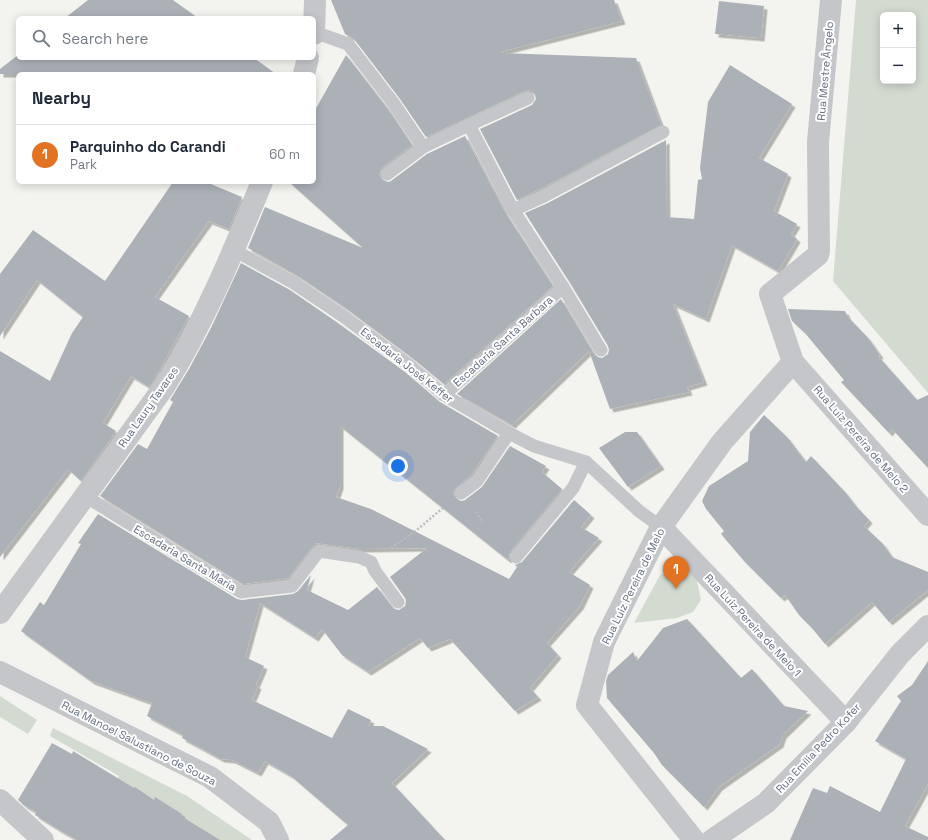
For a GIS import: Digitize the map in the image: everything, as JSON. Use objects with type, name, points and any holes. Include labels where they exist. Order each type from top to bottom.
[{"type":"street","points":[[315,0],[315,16]]},
{"type":"street","name":"Rua Mestre Ângelo","points":[[794,362],[770,294],[818,255],[819,251],[818,142],[831,0]]},
{"type":"street","points":[[304,72],[308,60]]},
{"type":"street","name":"Rua Laury Tavares","points":[[0,613],[164,387],[184,354],[234,250],[261,184]]},
{"type":"street","name":"Rua Luiz Pereira de Melo 2","points":[[794,362],[928,515]]},
{"type":"street","name":"Rua Luiz Pereira de Melo","points":[[694,840],[587,705],[604,642],[661,527],[722,442],[794,362]]},
{"type":"street","name":"Rua Luiz Pereira de Melo 1","points":[[661,527],[846,722]]},
{"type":"street","name":"Rua Emília Pedro Kofer","points":[[712,840],[766,803],[846,722],[900,654],[928,626]]},
{"type":"street","name":"Rua Manoel Salustiano de Souza","points":[[3,674],[210,777],[269,822],[278,840]]},
{"type":"street","points":[[0,800],[43,840]]},
{"type":"lane","points":[[316,34],[348,44],[394,104],[423,147]]},
{"type":"lane","points":[[387,174],[423,147],[528,98]]},
{"type":"lane","name":"Escadaria Santa Barbara","points":[[469,125],[513,210],[563,287],[601,350]]},
{"type":"lane","points":[[513,210],[544,196],[663,132]]},
{"type":"lane","name":"Escadaria José Keffer","points":[[234,250],[294,283],[343,316],[410,366],[444,395],[534,446],[586,462],[639,511],[661,527]]},
{"type":"lane","name":"Escadaria Santa Barbara","points":[[444,395],[563,287]]},
{"type":"lane","points":[[461,493],[477,481],[509,433]]},
{"type":"lane","points":[[516,557],[573,488],[586,462]]},
{"type":"lane","name":"Escadaria Santa Maria","points":[[85,496],[241,592],[292,586],[319,551],[359,557],[371,562]]},
{"type":"lane","points":[[371,562],[375,571],[398,602]]},
{"type":"path","points":[[371,562],[418,529],[461,493]]},
{"type":"shaded area","points":[[856,0],[928,0],[928,393],[833,281]]},
{"type":"shaded area","points":[[680,567],[696,577],[701,600],[693,612],[677,618],[634,623],[660,575]]},
{"type":"shaded area","points":[[0,696],[37,720],[28,734],[0,717]]},
{"type":"shaded area","points":[[53,728],[187,796],[252,840],[193,840],[85,834],[119,776],[50,736]]},
{"type":"building","points":[[88,0],[173,0],[195,16],[68,16]]},
{"type":"building","points":[[331,0],[614,0],[622,21],[500,53],[636,58],[661,125],[517,200],[480,129],[532,105],[536,99],[533,92],[529,90],[525,91],[426,137],[400,99],[354,39],[345,34]]},
{"type":"building","points":[[719,1],[764,6],[761,38],[715,34]]},
{"type":"building","points":[[346,55],[388,109],[412,145],[382,168],[379,175],[381,179],[388,182],[427,154],[465,136],[506,214],[553,286],[444,384],[415,360],[347,309],[298,276],[248,248],[265,207],[363,248],[291,184],[316,184],[316,108]]},
{"type":"building","points":[[16,57],[16,60],[257,60],[273,72],[16,72],[16,74],[0,74],[0,69]]},
{"type":"building","points":[[730,65],[792,104],[759,158],[788,174],[774,211],[797,224],[791,234],[797,239],[778,271],[732,245],[706,319],[673,304],[704,382],[687,387],[689,392],[610,409],[589,351],[512,425],[457,394],[561,299],[594,354],[602,358],[608,354],[608,346],[525,213],[548,203],[666,140],[667,217],[694,219],[698,180],[702,179],[700,168],[708,102]]},
{"type":"building","points":[[172,184],[211,184],[242,197],[229,229],[209,221],[155,297],[189,316],[154,380],[149,387],[131,376],[103,423],[116,431],[81,481],[68,469],[0,557],[0,351],[50,381],[72,333],[83,317],[37,280],[0,336],[0,274],[33,230],[105,281]]},
{"type":"building","points":[[241,263],[290,290],[405,372],[440,402],[498,436],[471,475],[454,490],[453,494],[458,500],[465,500],[482,487],[510,446],[546,466],[542,472],[562,489],[510,552],[508,560],[340,426],[340,486],[336,497],[371,509],[509,579],[517,567],[515,565],[522,562],[574,500],[591,515],[581,527],[599,538],[569,572],[590,585],[580,606],[547,643],[558,655],[530,688],[538,697],[515,711],[450,639],[428,648],[420,638],[368,672],[342,655],[322,629],[315,638],[260,603],[245,657],[264,666],[256,685],[258,686],[252,700],[332,738],[348,709],[371,720],[368,726],[383,726],[428,749],[392,783],[445,840],[330,840],[348,825],[291,776],[265,761],[258,773],[232,760],[221,759],[182,738],[183,735],[147,716],[152,703],[91,681],[21,631],[40,602],[44,605],[81,544],[78,543],[98,514],[237,599],[242,600],[293,594],[298,591],[311,575],[307,590],[348,610],[377,587],[394,609],[399,610],[405,606],[405,598],[390,577],[427,548],[361,549],[316,543],[288,578],[243,584],[100,496],[138,444],[147,449],[173,402],[170,400],[211,328]]},
{"type":"building","points":[[788,309],[845,311],[848,317],[868,338],[880,355],[878,356],[917,400],[928,395],[928,468],[892,429],[889,433],[841,382],[844,380],[805,333],[792,321]]},
{"type":"building","points":[[764,415],[787,437],[806,462],[811,456],[845,492],[869,520],[864,526],[883,544],[892,557],[928,572],[928,590],[889,622],[872,602],[825,644],[799,615],[785,595],[781,598],[744,561],[721,534],[724,531],[706,509],[702,501],[709,486],[748,461],[750,432]]},
{"type":"building","points":[[625,432],[637,432],[661,466],[628,487],[599,448]]},
{"type":"building","points":[[687,619],[741,678],[752,669],[784,706],[808,711],[783,735],[780,744],[719,787],[704,807],[662,765],[654,753],[607,698],[606,681],[608,675],[633,652],[637,661],[663,628]]},
{"type":"building","points":[[928,661],[928,784],[905,826],[928,837],[928,840],[790,840],[813,788],[827,793],[830,786],[880,812],[906,759],[875,741],[901,701],[897,696],[912,685]]},
{"type":"building","points":[[52,743],[72,754],[73,751],[134,788],[135,787],[154,800],[155,797],[182,814],[181,816],[220,840],[77,840],[61,831],[35,815],[36,812],[18,800]]},
{"type":"place","name":"Parquinho do Carandi","points":[[676,589]]}]
